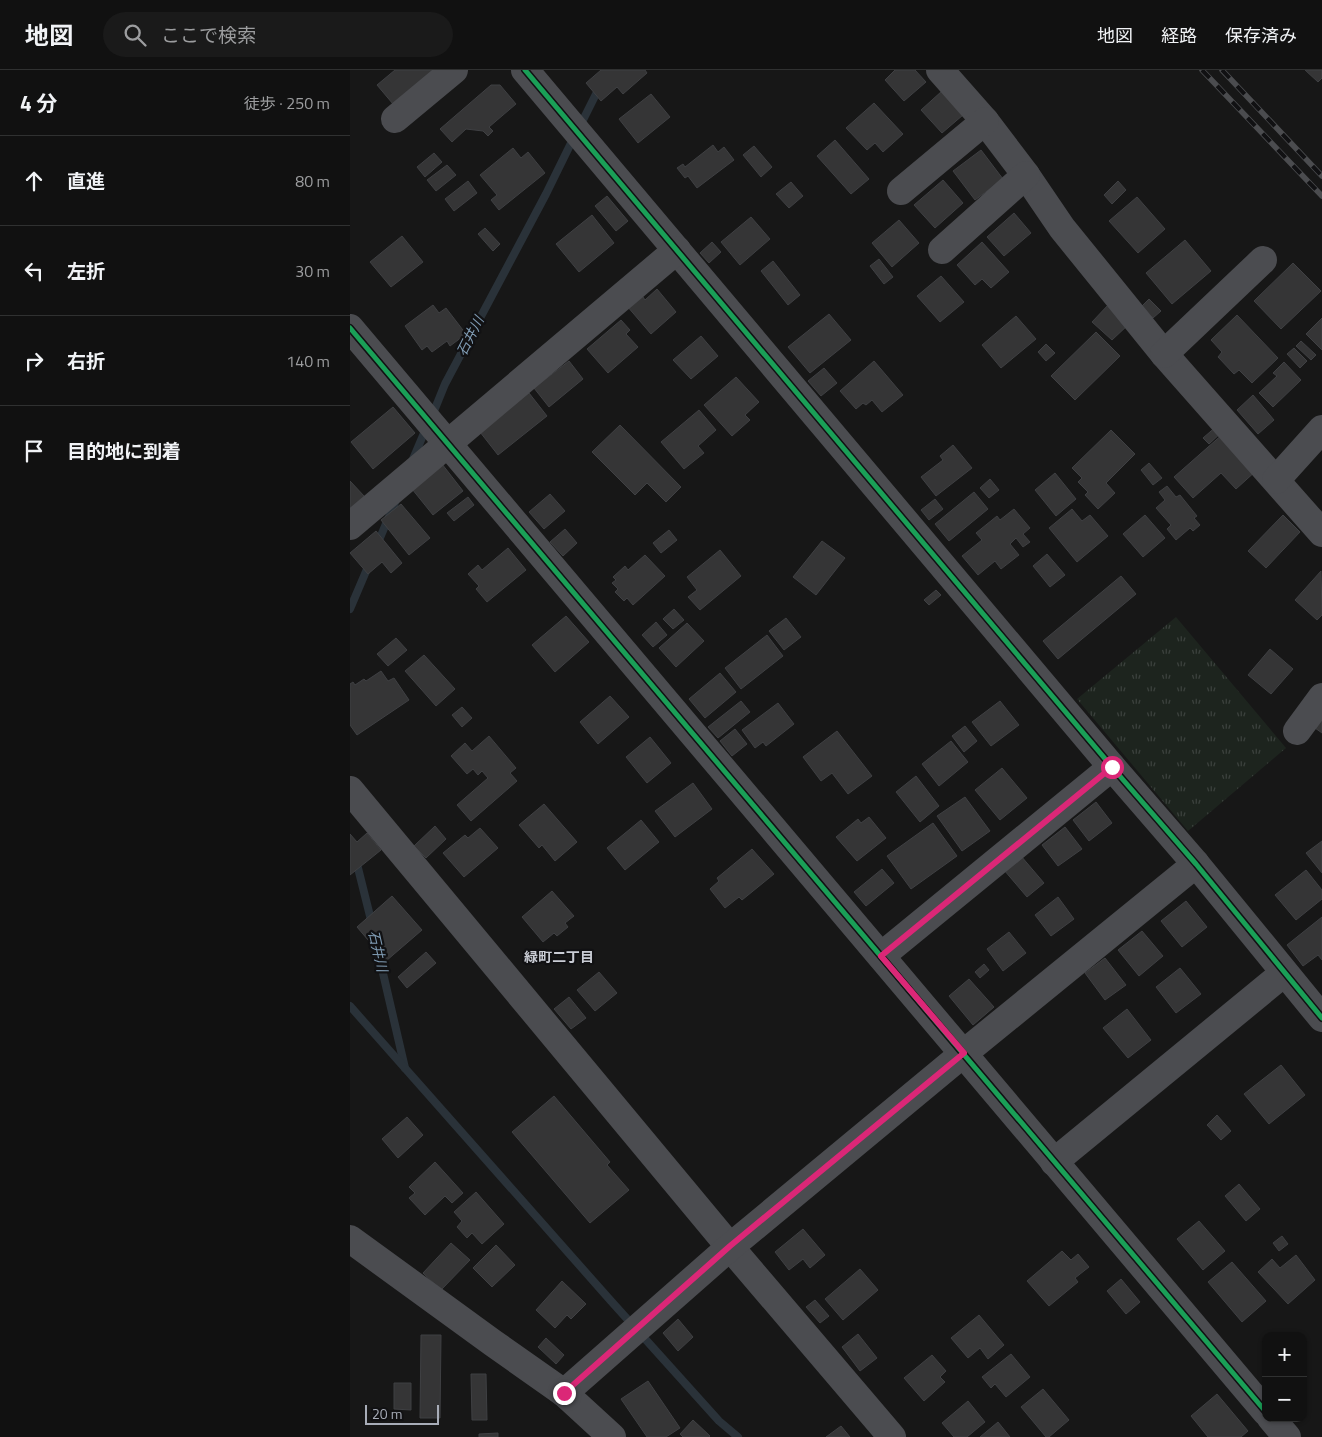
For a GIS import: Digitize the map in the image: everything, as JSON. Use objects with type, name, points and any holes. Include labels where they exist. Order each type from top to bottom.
[{"type":"street","points":[[395,119],[454,70]]},
{"type":"street","points":[[525,70],[1112,767],[1196,864],[1322,1018]]},
{"type":"street","points":[[940,70],[985,121],[1026,175],[1062,228],[1164,354],[1322,533]]},
{"type":"street","points":[[901,191],[985,121]]},
{"type":"street","points":[[942,250],[1026,175]]},
{"type":"street","points":[[350,526],[677,250]]},
{"type":"street","points":[[1164,354],[1263,260]]},
{"type":"street","points":[[350,328],[1262,1407]]},
{"type":"street","points":[[1276,480],[1322,428]]},
{"type":"street","points":[[1297,731],[1322,696]]},
{"type":"street","points":[[881,956],[1112,767]]},
{"type":"street","points":[[350,790],[730,1246],[892,1437]]},
{"type":"street","points":[[564,1393],[730,1246],[1196,864]]},
{"type":"street","points":[[1054,1162],[1284,973]]},
{"type":"street","points":[[350,1239],[564,1393],[612,1437]]},
{"type":"street","points":[[1274,1422],[1286,1437]]},
{"type":"green space","points":[[1176,617],[1286,748],[1188,831],[1077,699]]},
{"type":"building","points":[[395,70],[435,70],[393,104],[377,85]]},
{"type":"building","points":[[601,70],[645,70],[647,73],[623,94],[617,87],[601,101],[586,83]]},
{"type":"building","points":[[895,70],[915,70],[926,82],[904,101],[885,80]]},
{"type":"building","points":[[1305,70],[1322,70],[1322,78],[1318,82]]},
{"type":"building","points":[[491,85],[500,85],[516,104],[489,127],[493,131],[488,136],[483,131],[466,129],[452,142],[440,129]]},
{"type":"building","points":[[942,91],[963,115],[942,133],[921,110]]},
{"type":"building","points":[[651,94],[670,117],[638,143],[619,119]]},
{"type":"building","points":[[874,103],[903,134],[883,152],[875,143],[867,150],[846,128]]},
{"type":"building","points":[[835,140],[869,179],[851,194],[817,156]]},
{"type":"building","points":[[713,145],[718,152],[724,147],[734,160],[697,188],[688,176],[685,178],[677,168],[683,164],[685,167]]},
{"type":"building","points":[[754,146],[772,167],[761,177],[743,155]]},
{"type":"building","points":[[513,148],[521,158],[528,152],[545,173],[499,210],[491,200],[497,195],[480,175]]},
{"type":"building","points":[[981,150],[1003,179],[975,200],[953,171]]},
{"type":"building","points":[[434,153],[442,162],[425,177],[417,167]]},
{"type":"building","points":[[447,165],[456,175],[436,191],[427,180]]},
{"type":"building","points":[[943,180],[963,203],[935,228],[914,205]]},
{"type":"building","points":[[468,181],[477,193],[454,211],[445,199]]},
{"type":"building","points":[[1118,181],[1126,190],[1112,204],[1104,195]]},
{"type":"building","points":[[791,182],[803,196],[789,208],[776,194]]},
{"type":"building","points":[[607,196],[628,221],[616,231],[595,206]]},
{"type":"building","points":[[1137,197],[1165,229],[1138,253],[1109,221]]},
{"type":"building","points":[[1014,213],[1031,233],[1004,256],[987,237]]},
{"type":"building","points":[[592,215],[614,243],[579,272],[556,244]]},
{"type":"building","points":[[751,217],[770,239],[740,265],[721,242]]},
{"type":"building","points":[[899,220],[919,243],[892,267],[872,243]]},
{"type":"building","points":[[485,228],[500,244],[493,251],[478,234]]},
{"type":"building","points":[[402,236],[423,262],[391,287],[370,262]]},
{"type":"building","points":[[1185,240],[1211,271],[1172,304],[1146,273]]},
{"type":"building","points":[[712,242],[721,252],[709,263],[700,253]]},
{"type":"building","points":[[982,242],[1009,272],[991,288],[982,279],[975,285],[957,265]]},
{"type":"building","points":[[879,259],[893,277],[884,284],[870,266]]},
{"type":"building","points":[[773,261],[800,295],[788,305],[761,271]]},
{"type":"building","points":[[1293,263],[1321,291],[1281,329],[1254,301]]},
{"type":"building","points":[[941,276],[964,302],[940,322],[917,296]]},
{"type":"building","points":[[657,289],[676,312],[651,334],[627,306],[641,294],[645,300]]},
{"type":"building","points":[[1149,299],[1161,311],[1153,318],[1142,306]]},
{"type":"building","points":[[1109,304],[1129,324],[1112,340],[1092,322]]},
{"type":"building","points":[[433,305],[439,313],[446,308],[466,334],[450,346],[447,341],[432,352],[427,346],[422,350],[405,326]]},
{"type":"building","points":[[829,314],[851,340],[810,373],[788,347]]},
{"type":"building","points":[[1237,315],[1278,358],[1252,383],[1239,370],[1234,374],[1218,357],[1222,352],[1211,340]]},
{"type":"building","points":[[1016,316],[1036,339],[1001,368],[982,345]]},
{"type":"building","points":[[1322,318],[1322,350],[1306,334]]},
{"type":"building","points":[[621,320],[630,330],[626,334],[638,347],[608,373],[587,349]]},
{"type":"building","points":[[1096,332],[1120,356],[1075,400],[1051,376]]},
{"type":"building","points":[[701,336],[718,356],[691,379],[673,360]]},
{"type":"building","points":[[1301,341],[1316,355],[1311,360],[1296,346]]},
{"type":"building","points":[[1046,344],[1055,353],[1046,361],[1038,352]]},
{"type":"building","points":[[1294,348],[1307,361],[1300,368],[1287,354]]},
{"type":"building","points":[[569,361],[583,379],[549,407],[534,388]]},
{"type":"building","points":[[874,361],[903,395],[882,412],[872,400],[866,405],[863,403],[856,409],[840,391]]},
{"type":"building","points":[[1284,362],[1301,380],[1273,407],[1259,393],[1277,376],[1273,373]]},
{"type":"building","points":[[824,368],[837,383],[821,396],[808,381]]},
{"type":"building","points":[[736,377],[759,402],[745,415],[750,420],[732,436],[704,405]]},
{"type":"building","points":[[529,393],[547,416],[498,455],[480,432]]},
{"type":"building","points":[[1253,395],[1274,420],[1258,434],[1237,410]]},
{"type":"building","points":[[393,407],[415,433],[373,469],[351,442]]},
{"type":"building","points":[[699,410],[716,430],[698,446],[704,453],[684,469],[661,442]]},
{"type":"building","points":[[620,425],[681,487],[666,502],[647,483],[635,495],[592,452]]},
{"type":"building","points":[[1218,425],[1223,431],[1209,444],[1203,438]]},
{"type":"building","points":[[1111,430],[1135,454],[1106,483],[1115,493],[1098,509],[1085,495],[1088,492],[1078,482],[1082,478],[1072,468]]},
{"type":"building","points":[[1224,433],[1257,470],[1236,489],[1221,473],[1193,498],[1174,477]]},
{"type":"building","points":[[953,445],[972,468],[936,496],[921,477],[943,460],[940,456]]},
{"type":"building","points":[[1149,463],[1162,478],[1153,485],[1141,470]]},
{"type":"building","points":[[442,464],[463,491],[433,515],[412,489]]},
{"type":"building","points":[[1055,473],[1076,499],[1056,516],[1035,490]]},
{"type":"building","points":[[990,479],[999,490],[989,498],[980,488]]},
{"type":"building","points":[[350,481],[365,497],[350,511]]},
{"type":"building","points":[[1167,486],[1176,497],[1180,495],[1197,516],[1194,518],[1200,525],[1193,531],[1190,528],[1176,540],[1167,529],[1171,525],[1156,508],[1165,500],[1159,492]]},
{"type":"building","points":[[974,492],[988,509],[949,541],[935,524]]},
{"type":"building","points":[[550,494],[565,511],[544,529],[529,512]]},
{"type":"building","points":[[468,497],[474,505],[454,521],[447,513]]},
{"type":"building","points":[[935,499],[943,509],[929,520],[921,510]]},
{"type":"building","points":[[401,504],[430,538],[409,555],[381,520]]},
{"type":"building","points":[[1014,509],[1030,528],[1023,534],[1030,542],[1023,547],[1016,538],[1010,544],[1019,555],[1001,569],[995,561],[978,575],[962,556],[982,540],[976,533],[997,516],[1000,520]]},
{"type":"building","points":[[1072,509],[1082,521],[1090,515],[1108,536],[1077,562],[1049,528]]},
{"type":"building","points":[[1145,515],[1165,538],[1143,557],[1123,534]]},
{"type":"building","points":[[1283,515],[1300,532],[1266,568],[1248,551]]},
{"type":"building","points":[[565,529],[577,543],[563,556],[550,542]]},
{"type":"building","points":[[669,530],[677,540],[661,553],[653,543]]},
{"type":"building","points":[[376,531],[402,563],[391,573],[382,562],[368,574],[350,553]]},
{"type":"building","points":[[822,541],[845,558],[816,595],[793,577]]},
{"type":"building","points":[[508,548],[526,570],[487,602],[476,589],[479,586],[468,574],[478,565],[482,570]]},
{"type":"building","points":[[720,550],[741,576],[700,610],[688,597],[697,590],[687,577]]},
{"type":"building","points":[[1047,554],[1065,575],[1050,587],[1033,566]]},
{"type":"building","points":[[645,555],[665,576],[633,605],[627,598],[624,601],[615,592],[618,589],[612,583],[616,580],[613,577],[625,566],[628,570]]},
{"type":"building","points":[[1321,571],[1322,615],[1317,620],[1295,600]]},
{"type":"building","points":[[1121,576],[1136,594],[1058,659],[1043,641]]},
{"type":"building","points":[[936,590],[941,595],[929,605],[924,600]]},
{"type":"building","points":[[674,609],[684,620],[673,629],[663,619]]},
{"type":"building","points":[[566,616],[589,642],[555,672],[532,645]]},
{"type":"building","points":[[786,618],[801,637],[784,650],[769,631]]},
{"type":"building","points":[[656,622],[667,635],[653,647],[642,635]]},
{"type":"building","points":[[687,623],[704,641],[676,667],[659,648]]},
{"type":"building","points":[[767,635],[783,656],[741,689],[725,668]]},
{"type":"building","points":[[396,638],[407,650],[388,666],[377,654]]},
{"type":"building","points":[[1270,649],[1293,669],[1271,694],[1248,675]]},
{"type":"building","points":[[424,655],[455,689],[436,706],[405,671]]},
{"type":"building","points":[[381,671],[388,681],[394,678],[409,700],[357,735],[350,725],[350,684],[353,682],[355,685],[364,679],[366,681]]},
{"type":"building","points":[[720,673],[736,692],[705,718],[689,699]]},
{"type":"building","points":[[610,696],[629,717],[598,744],[580,722]]},
{"type":"building","points":[[741,701],[750,712],[718,738],[708,727]]},
{"type":"building","points":[[1000,701],[1019,725],[991,746],[972,722]]},
{"type":"building","points":[[778,703],[794,724],[766,746],[763,742],[755,748],[742,730]]},
{"type":"building","points":[[462,707],[472,718],[462,727],[452,715]]},
{"type":"building","points":[[1322,718],[1322,733],[1315,728]]},
{"type":"building","points":[[965,726],[977,741],[964,752],[952,736]]},
{"type":"building","points":[[735,729],[747,744],[732,756],[720,741]]},
{"type":"building","points":[[837,731],[872,776],[848,794],[832,773],[821,781],[803,757]]},
{"type":"building","points":[[489,736],[516,768],[510,773],[517,781],[471,821],[457,805],[488,778],[482,771],[478,775],[473,769],[467,774],[451,756],[465,743],[472,751]]},
{"type":"building","points":[[650,737],[671,763],[647,783],[626,757]]},
{"type":"building","points":[[951,741],[968,762],[939,786],[922,764]]},
{"type":"building","points":[[1002,768],[1027,798],[1000,820],[975,790]]},
{"type":"building","points":[[916,776],[939,806],[920,822],[896,792]]},
{"type":"building","points":[[693,783],[712,809],[675,837],[655,811]]},
{"type":"building","points":[[965,797],[990,831],[962,851],[937,816]]},
{"type":"building","points":[[1096,802],[1112,823],[1089,841],[1073,820]]},
{"type":"building","points":[[544,804],[577,842],[555,861],[542,845],[539,848],[519,825]]},
{"type":"building","points":[[869,817],[886,838],[857,861],[836,837],[858,819],[861,823]]},
{"type":"building","points":[[641,820],[659,842],[625,870],[607,848]]},
{"type":"building","points":[[933,823],[957,856],[911,889],[887,856]]},
{"type":"building","points":[[435,826],[446,839],[426,858],[414,846]]},
{"type":"building","points":[[1065,827],[1082,849],[1058,866],[1042,845]]},
{"type":"building","points":[[480,828],[498,848],[464,877],[443,853],[465,835],[468,838]]},
{"type":"building","points":[[367,833],[381,850],[350,875],[350,834],[357,842]]},
{"type":"building","points":[[1322,841],[1322,873],[1306,853]]},
{"type":"building","points":[[752,849],[774,874],[742,900],[739,897],[725,908],[710,889],[719,881],[717,878]]},
{"type":"building","points":[[1021,856],[1044,883],[1027,897],[1004,870]]},
{"type":"building","points":[[882,869],[894,883],[866,906],[854,892]]},
{"type":"building","points":[[1306,870],[1322,890],[1322,899],[1296,920],[1275,895]]},
{"type":"building","points":[[552,891],[574,916],[565,923],[568,927],[557,936],[554,933],[543,942],[522,917]]},
{"type":"building","points":[[392,896],[422,930],[386,961],[357,927]]},
{"type":"building","points":[[1058,897],[1074,919],[1051,936],[1035,915]]},
{"type":"building","points":[[1186,901],[1207,927],[1182,947],[1161,921]]},
{"type":"building","points":[[1322,917],[1322,960],[1318,955],[1303,966],[1287,945]]},
{"type":"building","points":[[1142,931],[1163,956],[1139,976],[1118,950]]},
{"type":"building","points":[[1009,932],[1026,953],[1003,971],[987,949]]},
{"type":"building","points":[[426,952],[436,963],[407,988],[398,977]]},
{"type":"building","points":[[1105,958],[1126,985],[1105,1000],[1085,973]]},
{"type":"building","points":[[984,964],[989,970],[980,978],[975,972]]},
{"type":"building","points":[[1180,968],[1201,994],[1176,1013],[1156,987]]},
{"type":"building","points":[[599,972],[617,993],[595,1011],[577,990]]},
{"type":"building","points":[[969,979],[994,1007],[973,1025],[949,996]]},
{"type":"building","points":[[569,997],[586,1018],[571,1029],[554,1009]]},
{"type":"building","points":[[1127,1009],[1151,1040],[1128,1058],[1103,1028]]},
{"type":"building","points":[[1281,1065],[1305,1095],[1269,1124],[1244,1094]]},
{"type":"building","points":[[554,1096],[610,1162],[607,1165],[629,1190],[590,1223],[512,1132]]},
{"type":"building","points":[[1217,1115],[1231,1131],[1221,1140],[1207,1125]]},
{"type":"building","points":[[407,1117],[423,1135],[398,1158],[382,1139]]},
{"type":"building","points":[[435,1162],[463,1193],[452,1203],[445,1196],[425,1215],[409,1198],[415,1193],[409,1187]]},
{"type":"building","points":[[1239,1184],[1260,1209],[1246,1221],[1225,1196]]},
{"type":"building","points":[[476,1192],[504,1224],[482,1244],[472,1233],[467,1238],[457,1227],[462,1221],[454,1212]]},
{"type":"building","points":[[1199,1221],[1225,1251],[1203,1270],[1177,1239]]},
{"type":"building","points":[[803,1229],[825,1255],[810,1268],[803,1259],[789,1270],[775,1252]]},
{"type":"building","points":[[1282,1236],[1288,1244],[1279,1251],[1273,1243]]},
{"type":"building","points":[[451,1243],[470,1260],[441,1290],[423,1273]]},
{"type":"building","points":[[496,1245],[515,1265],[492,1287],[473,1268]]},
{"type":"building","points":[[1062,1251],[1071,1260],[1078,1254],[1089,1267],[1075,1278],[1078,1282],[1049,1306],[1027,1281]]},
{"type":"building","points":[[1296,1255],[1315,1280],[1288,1304],[1258,1272],[1272,1259],[1280,1268]]},
{"type":"building","points":[[1232,1262],[1266,1301],[1242,1322],[1208,1282]]},
{"type":"building","points":[[860,1269],[878,1290],[843,1320],[825,1299]]},
{"type":"building","points":[[1121,1279],[1140,1302],[1126,1314],[1107,1291]]},
{"type":"building","points":[[562,1281],[586,1304],[571,1319],[567,1315],[555,1328],[536,1310]]},
{"type":"building","points":[[815,1300],[829,1316],[820,1323],[806,1307]]},
{"type":"building","points":[[979,1315],[1004,1345],[988,1359],[980,1348],[968,1358],[951,1338]]},
{"type":"building","points":[[678,1319],[693,1337],[678,1351],[663,1333]]},
{"type":"building","points":[[858,1334],[877,1358],[860,1371],[842,1347]]},
{"type":"building","points":[[421,1335],[441,1335],[440,1418],[420,1418]]},
{"type":"building","points":[[546,1338],[564,1355],[556,1364],[538,1347]]},
{"type":"building","points":[[1011,1354],[1030,1377],[1006,1397],[995,1384],[991,1388],[982,1377]]},
{"type":"building","points":[[932,1355],[946,1371],[940,1377],[945,1382],[924,1401],[904,1378]]},
{"type":"building","points":[[471,1374],[486,1374],[487,1420],[472,1420]]},
{"type":"building","points":[[648,1381],[680,1428],[666,1437],[647,1437],[621,1399]]},
{"type":"building","points":[[394,1383],[411,1383],[411,1410],[394,1409]]},
{"type":"building","points":[[1043,1389],[1069,1420],[1049,1437],[1046,1437],[1021,1407]]},
{"type":"building","points":[[1217,1394],[1248,1431],[1241,1437],[1208,1437],[1191,1416]]},
{"type":"building","points":[[968,1401],[985,1422],[967,1437],[954,1437],[942,1423]]},
{"type":"building","points":[[693,1420],[709,1437],[683,1437],[680,1434]]},
{"type":"building","points":[[998,1422],[1010,1437],[980,1437]]},
{"type":"building","points":[[841,1426],[850,1437],[826,1437]]},
{"type":"building","points":[[498,1433],[498,1437],[479,1437],[479,1434]]},
{"type":"waterway","name":"石井川","points":[[580,126],[608,70]]},
{"type":"waterway","name":"石井川","points":[[432,416],[445,384],[546,194],[574,137]]},
{"type":"waterway","name":"石井川","points":[[413,459],[427,426]]},
{"type":"waterway","name":"石井川","points":[[377,545],[396,500]]},
{"type":"waterway","name":"石井川","points":[[350,609],[370,562]]},
{"type":"waterway","name":"石井川","points":[[356,860],[372,924]]},
{"type":"waterway","name":"石井川","points":[[376,943],[405,1068]]},
{"type":"waterway","points":[[350,1006],[719,1421],[738,1437]]},
{"type":"railway","points":[[1202,70],[1322,196]]},
{"type":"railway","points":[[1222,70],[1322,176]]},
{"type":"cycle path","points":[[525,70],[1112,767],[1196,864],[1322,1018]]},
{"type":"cycle path","points":[[350,328],[1262,1407]]},
{"type":"district","name":"緑町二丁目","points":[[559,957]]},
{"type":"route","points":[[564,1393],[730,1246],[964,1053],[881,956],[1112,767]]}]
